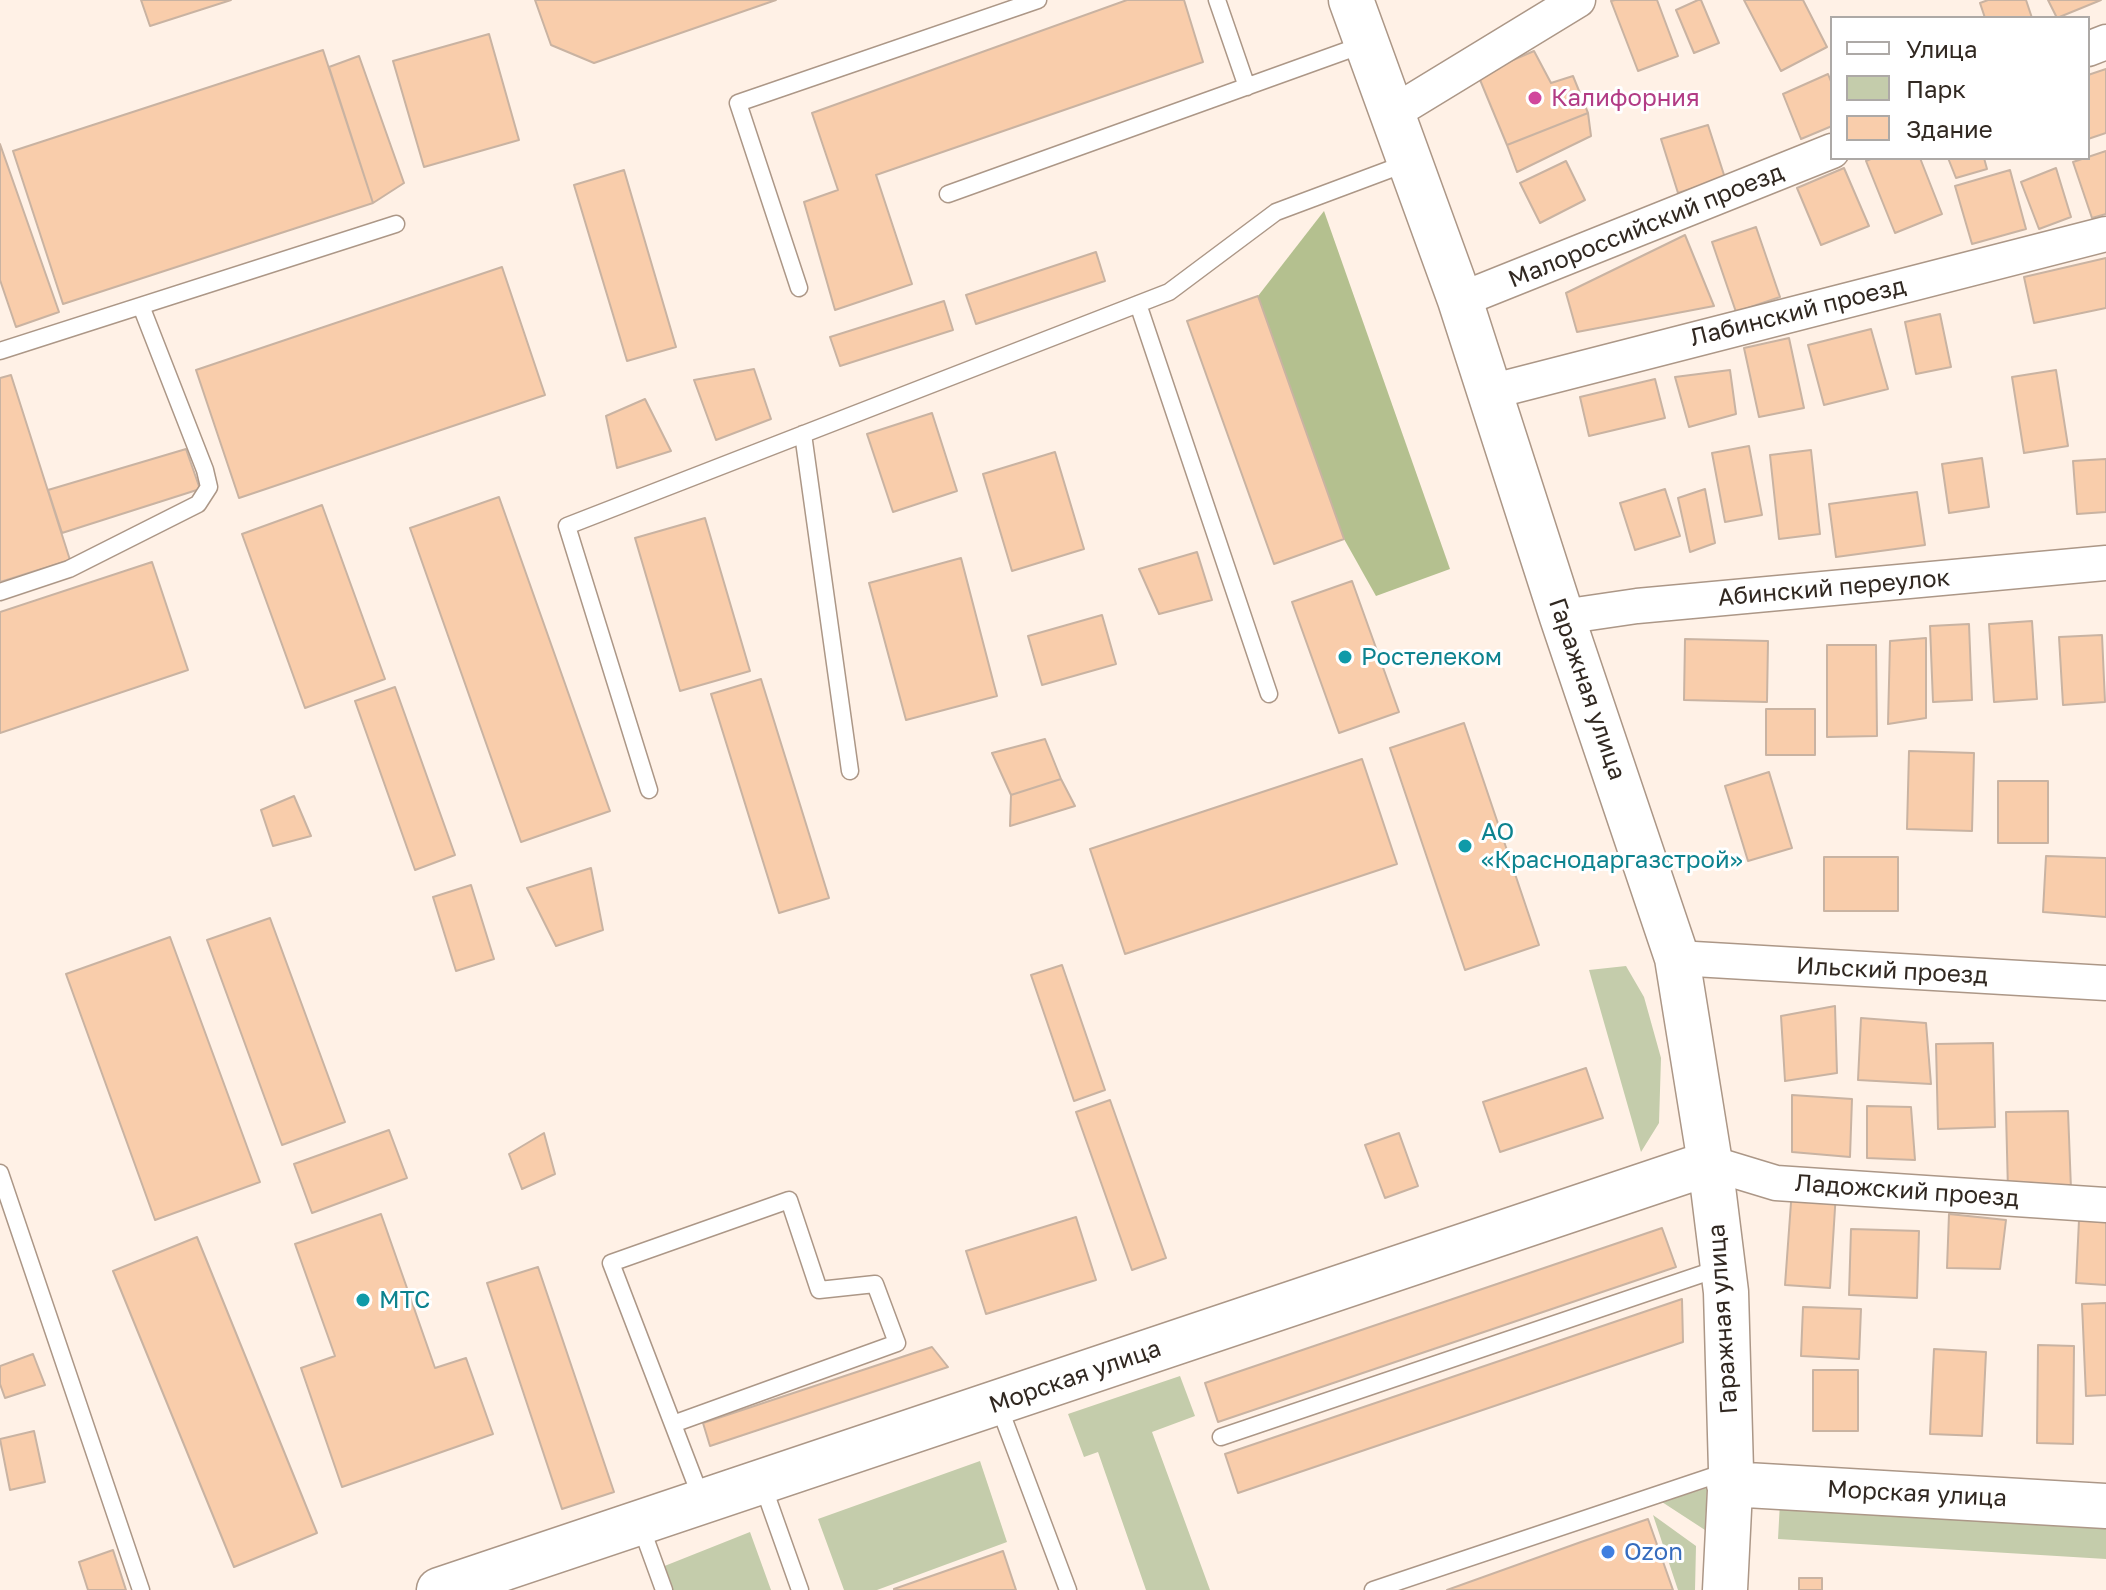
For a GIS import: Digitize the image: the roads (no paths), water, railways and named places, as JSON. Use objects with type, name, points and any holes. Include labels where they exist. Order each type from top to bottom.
[{"type":"street","name":"Гаражная улица","points":[[1351,0],[1460,300],[1562,617],[1677,958],[1710,1163],[1726,1292],[1730,1477],[1725,1590]]},
{"type":"street","points":[[1391,114],[1578,0]]},
{"type":"street","name":"Малороссийский проезд","points":[[1460,300],[1830,152]]},
{"type":"street","name":"Лабинский проезд","points":[[1490,392],[2106,234]]},
{"type":"street","name":"Абинский переулок","points":[[1562,617],[1637,606],[2106,563]]},
{"type":"street","name":"Ильский проезд","points":[[1677,958],[2106,983]]},
{"type":"street","name":"Ладожский проезд","points":[[1710,1163],[1776,1183],[2106,1205]]},
{"type":"street","name":"Морская улица","points":[[464,1586],[640,1523],[1710,1163]]},
{"type":"street","name":"Морская улица","points":[[1730,1477],[2106,1506]]},
{"type":"lane","points":[[799,288],[738,103],[1038,0]]},
{"type":"lane","points":[[1217,0],[1247,87]]},
{"type":"lane","points":[[948,194],[1367,44]]},
{"type":"lane","points":[[649,790],[567,526],[1169,292],[1276,212],[1409,163]]},
{"type":"lane","points":[[0,351],[396,224]]},
{"type":"lane","points":[[1138,304],[1269,694]]},
{"type":"lane","points":[[0,592],[69,569],[198,504],[209,487],[141,306]]},
{"type":"lane","points":[[803,434],[850,771]]},
{"type":"lane","points":[[0,1173],[141,1590]]},
{"type":"lane","points":[[673,1424],[897,1343],[875,1284],[819,1290],[789,1200],[611,1263],[702,1502]]},
{"type":"lane","points":[[1221,1437],[1722,1267]]},
{"type":"lane","points":[[998,1403],[1068,1590]]},
{"type":"lane","points":[[1373,1590],[1730,1477]]},
{"type":"lane","points":[[761,1482],[800,1590]]},
{"type":"lane","points":[[640,1523],[664,1590]]},
{"type":"place","name":"Калифорния","points":[[1535,98]]},
{"type":"place","name":"Ростелеком","points":[[1345,657]]},
{"type":"place","name":"АО «Краснодаргазстрой»","points":[[1465,846]]},
{"type":"place","name":"МТС","points":[[363,1300]]},
{"type":"place","name":"Ozon","points":[[1608,1552]]}]
